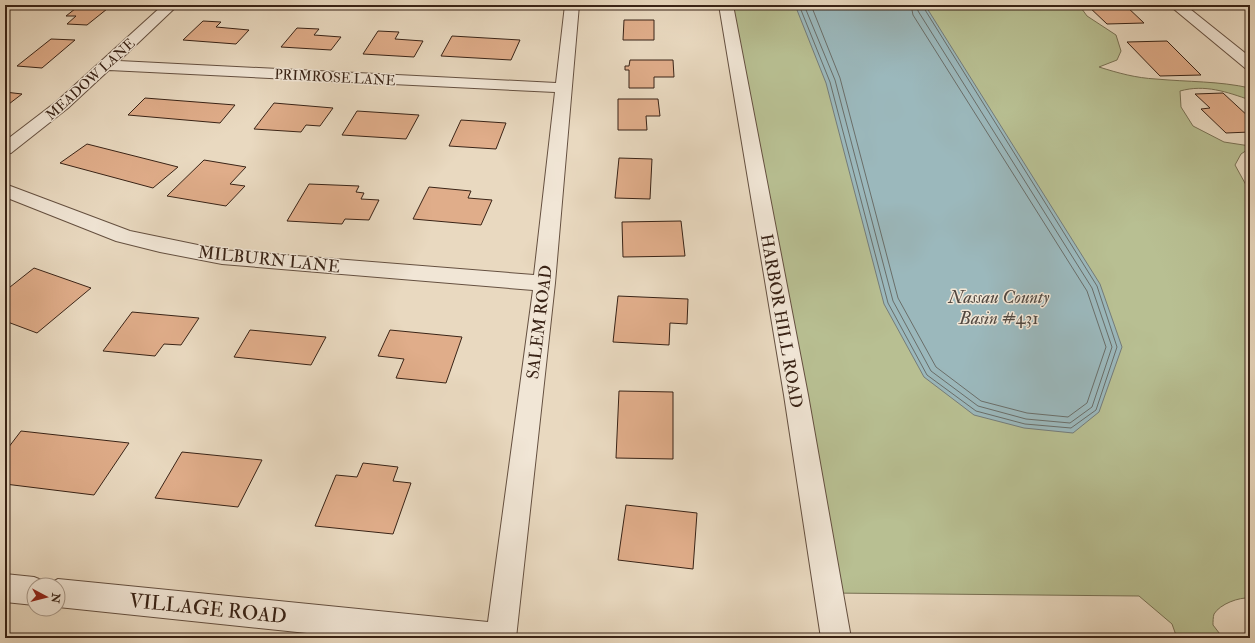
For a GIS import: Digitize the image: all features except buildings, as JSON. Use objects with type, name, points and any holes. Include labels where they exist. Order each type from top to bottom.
[{"type":"street","name":"MEADOW LANE","points":[[5,149],[51,115],[171,5]]},
{"type":"street","name":"SALEM ROAD","points":[[501,638],[544,283],[572,5]]},
{"type":"street","name":"HARBOR HILL ROAD","points":[[726,5],[796,395],[836,638]]},
{"type":"street","points":[[1176,5],[1250,65]]},
{"type":"street","name":"PRIMROSE LANE","points":[[106,65],[564,88]]},
{"type":"street","name":"MILBURN LANE","points":[[5,190],[123,236],[222,257],[544,283]]},
{"type":"street","points":[[5,588],[26,590]]},
{"type":"street","name":"VILLAGE ROAD","points":[[66,594],[501,638]]},
{"type":"green space","points":[[728,5],[1079,5],[1087,16],[1116,35],[1121,51],[1117,60],[1099,67],[1141,78],[1215,83],[1250,88],[1250,100],[1216,90],[1198,88],[1180,91],[1181,107],[1193,126],[1224,142],[1250,146],[1250,148],[1241,154],[1235,165],[1246,185],[1250,189],[1250,598],[1225,604],[1214,614],[1213,625],[1223,638],[1177,638],[1172,624],[1139,596],[829,593]]},
{"type":"water","name":"Nassau County Basin #431","points":[[795,5],[925,5],[1100,284],[1122,347],[1099,412],[1073,433],[1024,428],[974,415],[924,377],[884,304],[826,83]]}]
